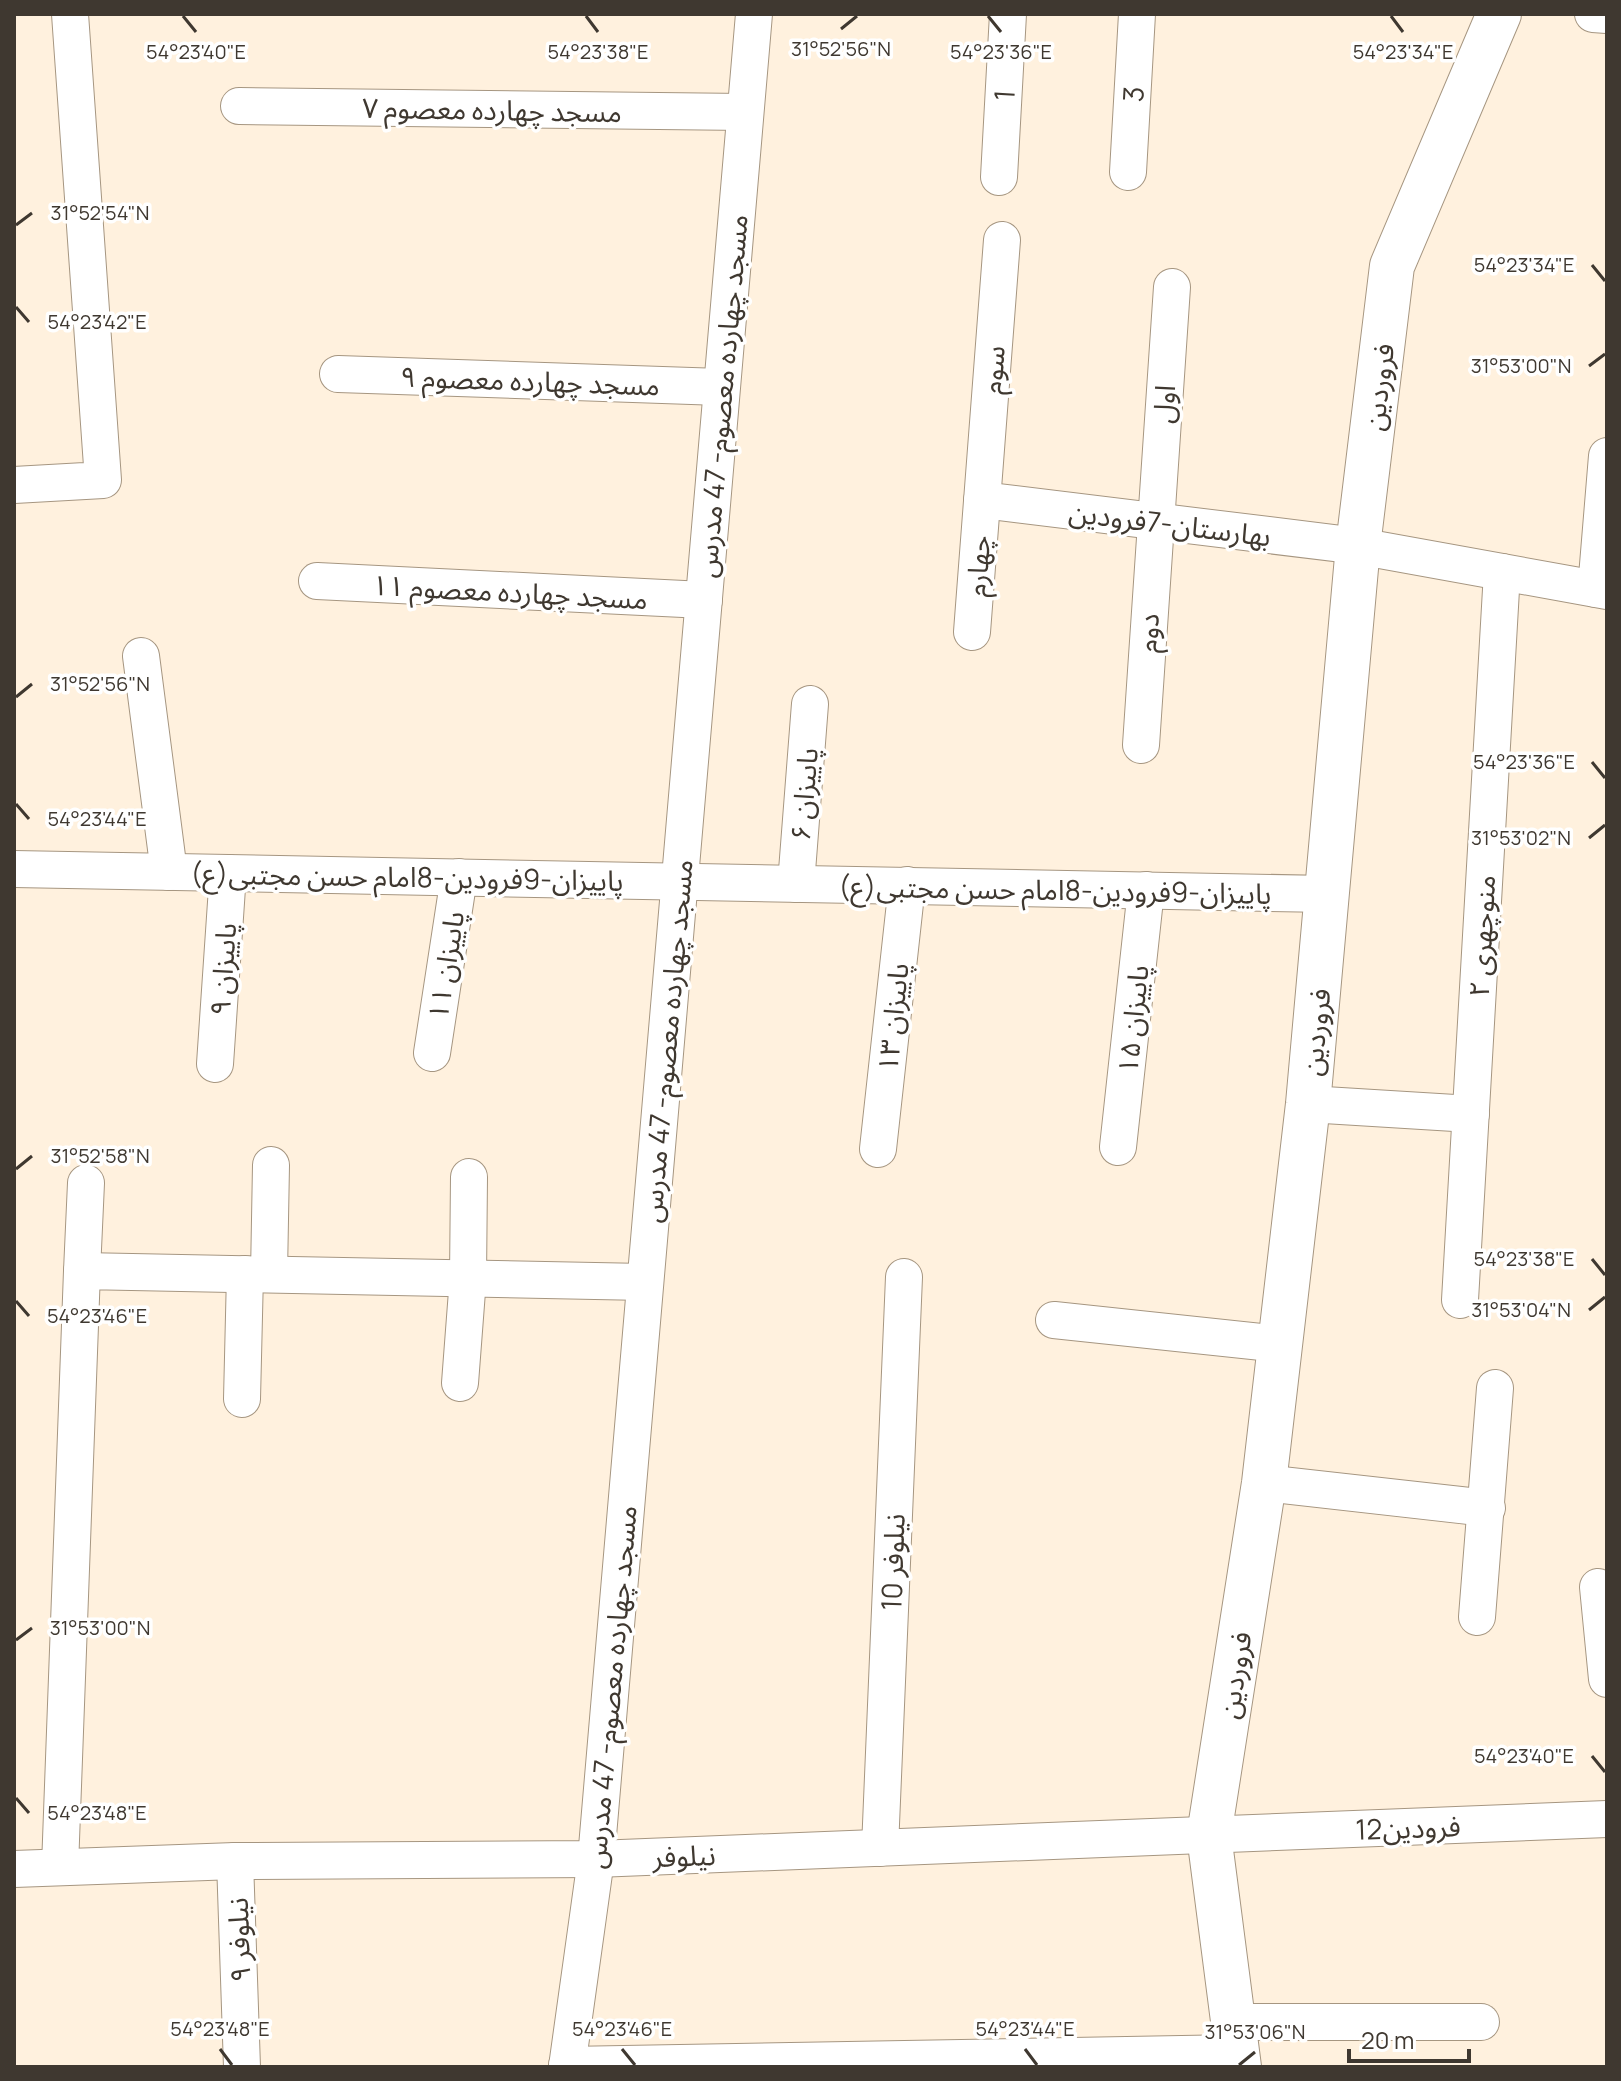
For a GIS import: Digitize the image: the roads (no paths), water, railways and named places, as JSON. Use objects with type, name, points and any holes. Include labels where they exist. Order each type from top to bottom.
[{"type":"street","points":[[14,485],[103,480],[70,14]]},
{"type":"street","name":"مسجد چهارده معصوم- 47 مدرس","points":[[567,2066],[596,1859],[754,14]]},
{"type":"street","name":"1","points":[[999,177],[1008,14]]},
{"type":"street","name":"3","points":[[1128,172],[1137,14]]},
{"type":"street","name":"فروردین","points":[[1236,2047],[1209,1835],[1264,1483],[1308,1104],[1358,546],[1392,266],[1499,14]]},
{"type":"street","points":[[1593,14],[1607,15]]},
{"type":"street","name":"مسجد چهارده معصوم ۷","points":[[239,106],[745,112]]},
{"type":"street","name":"سوم","points":[[982,500],[1002,240]]},
{"type":"street","name":"اول","points":[[1154,521],[1172,287]]},
{"type":"street","name":"مسجد چهارده معصوم ۹","points":[[338,374],[721,387]]},
{"type":"street","points":[[1602,590],[1607,456]]},
{"type":"street","name":"بهارستان-7فرودین","points":[[982,500],[1358,546],[1602,590]]},
{"type":"street","name":"چهارم","points":[[972,632],[982,500]]},
{"type":"street","name":"دوم","points":[[1141,745],[1154,521]]},
{"type":"street","name":"منوچهری ۲","points":[[1460,1300],[1502,572]]},
{"type":"street","name":"مسجد چهارده معصوم ۱۱","points":[[317,581],[704,600]]},
{"type":"street","points":[[141,656],[169,872]]},
{"type":"street","name":"پاییزان ۶","points":[[796,884],[810,704]]},
{"type":"street","name":"پاییزان-9فرودین-8امام حسن مجتبی(ع)","points":[[14,869],[1329,894]]},
{"type":"street","name":"پاییزان ۹","points":[[215,1064],[228,873]]},
{"type":"street","name":"پاییزان ۱۱","points":[[432,1053],[459,877]]},
{"type":"street","name":"پاییزان ۱۳","points":[[878,1149],[907,885]]},
{"type":"street","name":"پاییزان ۱۵","points":[[1118,1147],[1146,890]]},
{"type":"street","points":[[1308,1104],[1471,1114]]},
{"type":"street","points":[[242,1399],[271,1165]]},
{"type":"street","points":[[460,1383],[468,1278],[469,1177]]},
{"type":"street","points":[[60,1867],[86,1183]]},
{"type":"street","points":[[82,1271],[645,1282]]},
{"type":"street","name":"نیلوفر 10","points":[[880,1848],[904,1277]]},
{"type":"street","points":[[1054,1320],[1280,1344]]},
{"type":"street","points":[[1477,1617],[1495,1388]]},
{"type":"street","points":[[1264,1483],[1487,1508]]},
{"type":"street","points":[[1598,1587],[1607,1679]]},
{"type":"street","name":"12فرودین","points":[[1209,1835],[1607,1819]]},
{"type":"street","name":"نیلوفر","points":[[14,1869],[235,1861],[596,1859],[1209,1835]]},
{"type":"street","name":"نیلوفر ۹","points":[[235,1861],[242,2067]]},
{"type":"street","points":[[567,2066],[1236,2047],[1481,2022]]}]
